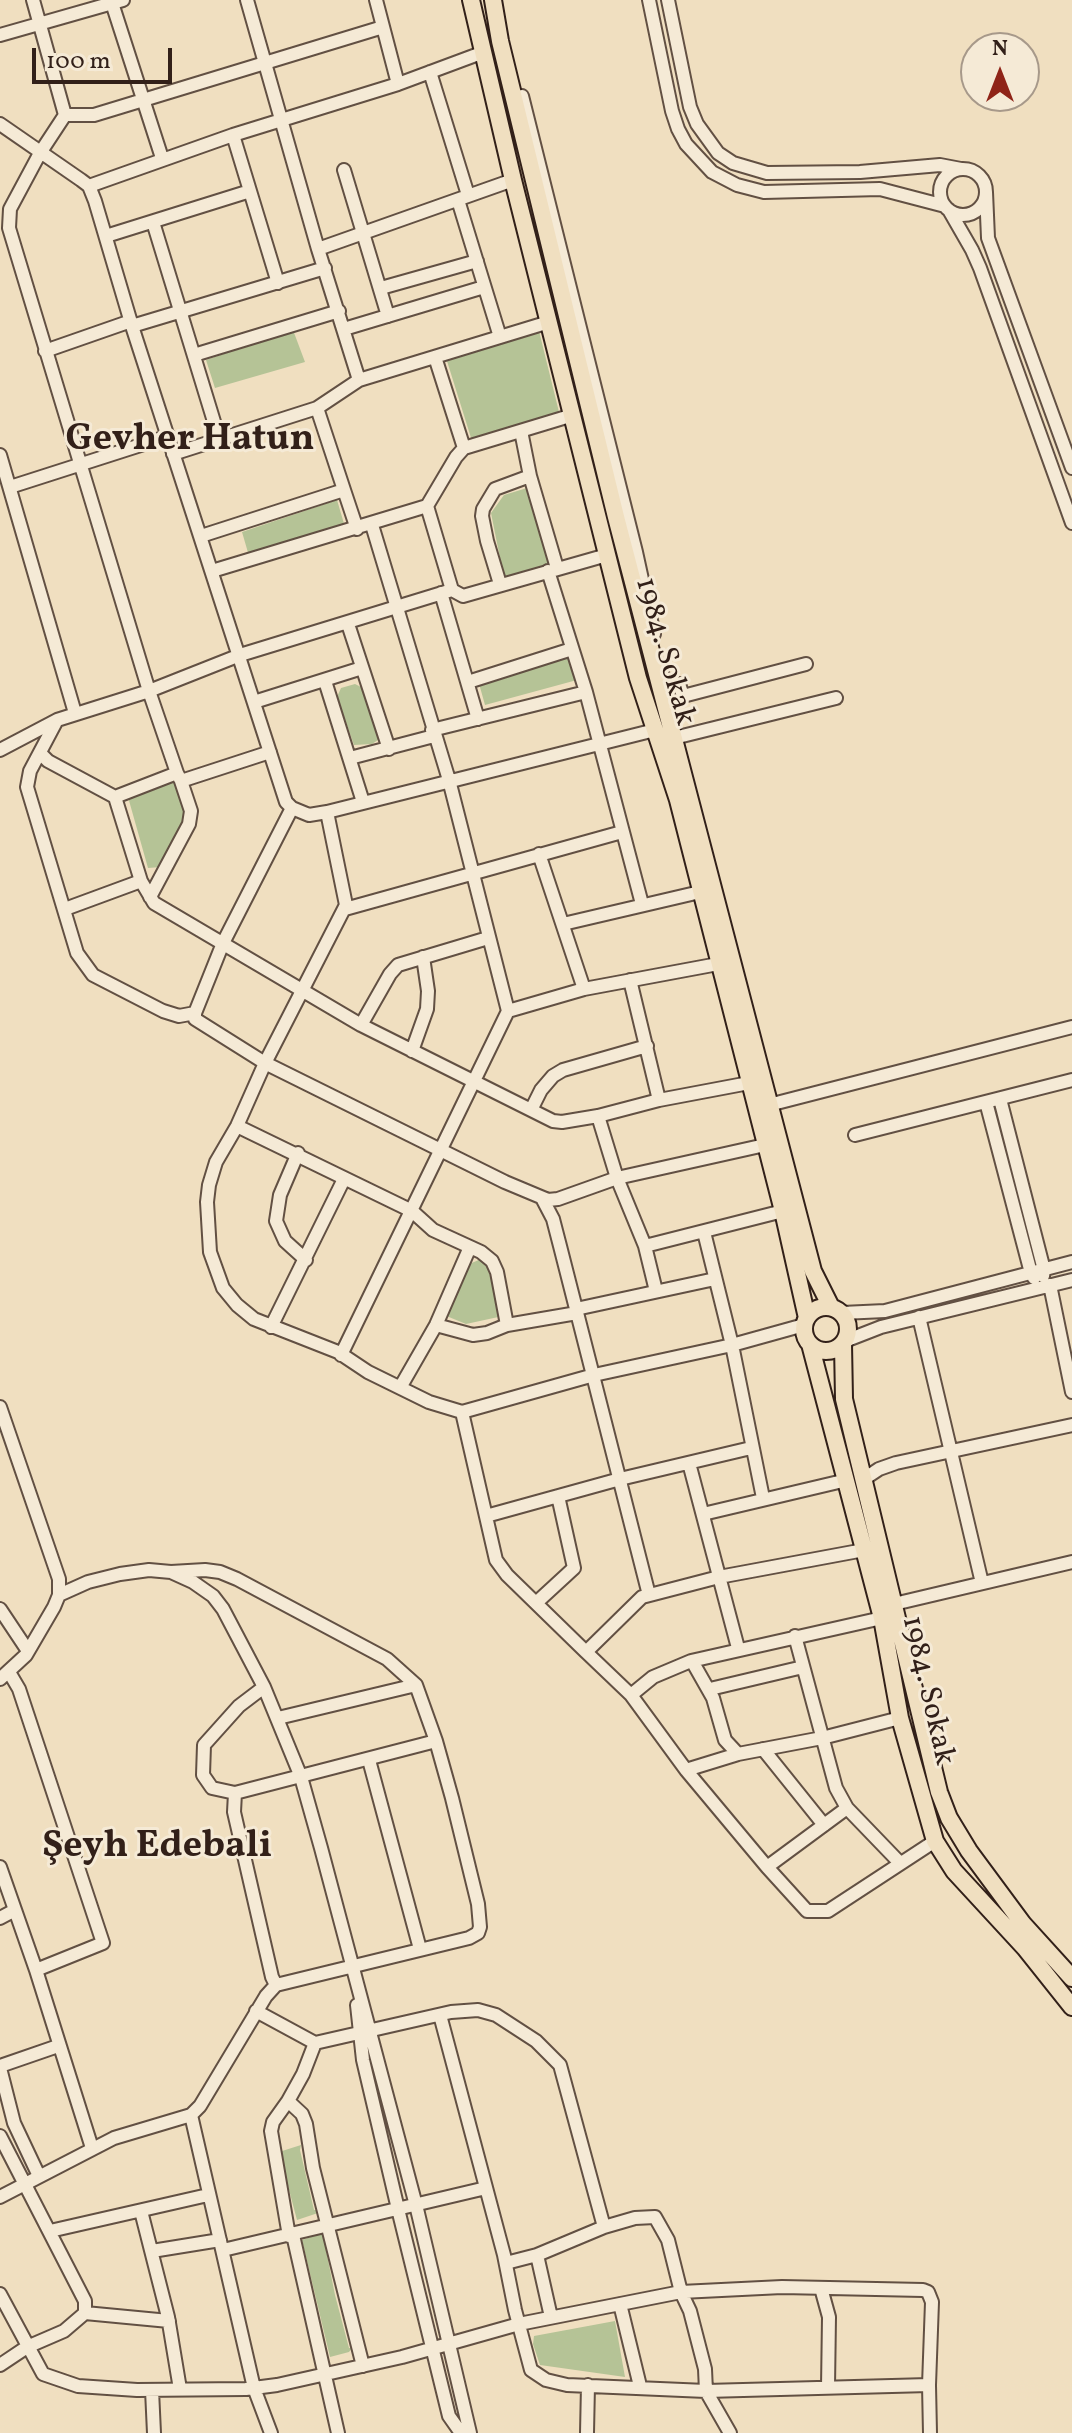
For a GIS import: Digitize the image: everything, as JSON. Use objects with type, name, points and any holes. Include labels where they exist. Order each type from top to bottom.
[{"type":"main road","name":"1984. Sokak","points":[[471,0],[638,678],[678,800],[749,1083],[762,1107],[765,1145],[783,1211],[806,1322]]},
{"type":"main road","points":[[493,0],[500,41],[608,486],[674,738],[762,1107],[813,1271],[849,1330],[844,1342],[844,1399],[856,1480],[894,1604],[944,1805],[969,1851],[1014,1912],[1072,1978]]},
{"type":"main road","points":[[837,1310],[817,1309],[806,1322],[806,1338],[816,1348],[829,1351],[844,1342]]},
{"type":"main road","name":"1984. Sokak","points":[[810,1344],[856,1480],[864,1550],[882,1618],[900,1718],[935,1841],[970,1891],[1025,1948],[1072,2007]]},
{"type":"main road","points":[[926,1810],[944,1805]]},
{"type":"street","points":[[33,0],[65,115],[40,153],[8,216],[9,228],[149,691],[191,811],[189,824],[150,897]]},
{"type":"street","points":[[247,0],[359,380]]},
{"type":"street","points":[[376,0],[398,84]]},
{"type":"street","points":[[649,0],[678,129],[686,144],[712,172],[737,185],[764,192],[880,189],[907,194],[961,215],[975,211],[985,199],[986,192]]},
{"type":"street","points":[[668,0],[690,107],[697,124],[718,153],[733,163],[767,173],[860,172],[940,165],[961,169]]},
{"type":"street","points":[[0,35],[117,2],[143,101],[162,158]]},
{"type":"street","points":[[65,115],[94,115],[383,27]]},
{"type":"street","points":[[505,31],[636,552],[666,686],[679,684],[683,696],[806,664]]},
{"type":"street","points":[[89,186],[162,158],[398,84],[484,52]]},
{"type":"street","points":[[430,72],[477,261],[500,337]]},
{"type":"street","points":[[2,130],[89,186],[286,802],[292,808],[309,815],[327,812],[655,730]]},
{"type":"street","points":[[233,135],[278,283]]},
{"type":"street","points":[[1072,468],[988,238],[986,192],[981,178],[969,169],[954,170],[943,180],[940,195],[976,259],[1072,523]]},
{"type":"street","points":[[344,170],[388,316]]},
{"type":"street","points":[[318,249],[513,180]]},
{"type":"street","points":[[106,236],[250,191]]},
{"type":"street","points":[[153,222],[219,438]]},
{"type":"street","points":[[381,288],[477,261]]},
{"type":"street","points":[[45,351],[325,268]]},
{"type":"street","points":[[344,329],[484,287]]},
{"type":"street","points":[[194,355],[339,311]]},
{"type":"street","points":[[173,454],[317,408],[359,380],[549,322]]},
{"type":"street","points":[[435,357],[464,448]]},
{"type":"street","points":[[317,408],[357,529]]},
{"type":"street","points":[[212,571],[427,506],[464,448],[573,415]]},
{"type":"street","points":[[521,431],[572,649],[642,904]]},
{"type":"street","points":[[10,487],[169,436]]},
{"type":"street","points":[[0,455],[75,713]]},
{"type":"street","points":[[500,584],[487,541],[483,509],[495,489],[530,476]]},
{"type":"street","points":[[201,536],[344,490]]},
{"type":"street","points":[[427,506],[478,719]]},
{"type":"street","points":[[341,1355],[508,1011],[449,780],[372,525]]},
{"type":"street","points":[[0,750],[57,720],[149,691],[240,655],[447,592],[463,596],[607,555]]},
{"type":"street","points":[[348,624],[389,749]]},
{"type":"street","points":[[468,682],[572,649]]},
{"type":"street","points":[[254,702],[362,668]]},
{"type":"street","points":[[325,681],[363,802]]},
{"type":"street","points":[[350,758],[389,749],[478,719],[586,692]]},
{"type":"street","points":[[674,738],[836,698]]},
{"type":"street","points":[[57,720],[30,771],[27,787],[77,953],[93,975],[172,1015],[195,1013]]},
{"type":"street","points":[[115,797],[270,752]]},
{"type":"street","points":[[40,753],[48,761],[115,797],[141,881],[161,908],[302,993],[553,1121],[598,1116],[659,1100],[749,1083]]},
{"type":"street","points":[[292,808],[223,943],[195,1019],[265,1063],[542,1198],[558,1199],[617,1178],[765,1145]]},
{"type":"street","points":[[327,812],[345,909],[216,1162],[209,1185],[210,1252],[223,1288],[237,1305],[254,1319],[341,1355],[429,1402],[462,1412],[594,1375],[732,1345],[806,1322]]},
{"type":"street","points":[[345,909],[622,832]]},
{"type":"street","points":[[539,854],[584,989]]},
{"type":"street","points":[[65,909],[141,881]]},
{"type":"street","points":[[563,924],[700,892]]},
{"type":"street","points":[[361,1025],[398,965],[488,938]]},
{"type":"street","points":[[412,1051],[427,1009],[423,957]]},
{"type":"street","points":[[508,1011],[584,989],[718,964]]},
{"type":"street","points":[[630,980],[659,1100]]},
{"type":"street","points":[[762,1107],[1072,1027]]},
{"type":"street","points":[[531,1110],[541,1090],[563,1070],[647,1046]]},
{"type":"street","points":[[855,1135],[1072,1080]]},
{"type":"street","points":[[1000,1099],[1072,1392]]},
{"type":"street","points":[[986,1102],[1031,1273],[1046,1286]]},
{"type":"street","points":[[598,1116],[617,1178],[645,1246],[656,1291]]},
{"type":"street","points":[[237,1126],[412,1211],[433,1230],[492,1261],[507,1325]]},
{"type":"street","points":[[298,1153],[280,1195],[276,1221],[285,1241],[306,1260]]},
{"type":"street","points":[[271,1327],[344,1179]]},
{"type":"street","points":[[542,1198],[553,1219],[649,1595]]},
{"type":"street","points":[[645,1246],[783,1211]]},
{"type":"street","points":[[704,1232],[732,1345],[763,1498]]},
{"type":"street","points":[[401,1386],[436,1325],[470,1247]]},
{"type":"street","points":[[837,1310],[885,1311],[1072,1262]]},
{"type":"street","points":[[436,1325],[462,1334],[487,1333],[507,1325],[715,1279]]},
{"type":"street","points":[[844,1342],[862,1333],[919,1317],[1072,1280]]},
{"type":"street","points":[[919,1317],[982,1583]]},
{"type":"street","points":[[0,1407],[4,1432],[59,1579],[59,1595],[54,1607],[28,1651],[5,1675],[19,1689],[103,1943],[36,1970]]},
{"type":"street","points":[[462,1412],[496,1560],[507,1575],[631,1695],[686,1770],[807,1911],[828,1911],[935,1841]]},
{"type":"street","points":[[703,1514],[763,1498],[856,1480],[886,1466],[1072,1425]]},
{"type":"street","points":[[486,1516],[620,1479],[751,1448]]},
{"type":"street","points":[[689,1463],[738,1648]]},
{"type":"street","points":[[536,1603],[574,1568],[558,1496]]},
{"type":"street","points":[[586,1652],[642,1597],[719,1577],[864,1550]]},
{"type":"street","points":[[894,1604],[1072,1562]]},
{"type":"street","points":[[0,2197],[92,2148],[141,2128],[191,2115],[200,2106],[256,2011],[276,1985],[469,1938],[478,1933],[480,1927],[478,1904],[436,1741],[416,1685],[387,1659],[220,1572],[149,1570],[120,1574],[88,1582],[59,1595]]},
{"type":"street","points":[[171,1572],[213,1596],[229,1620],[264,1687],[301,1777],[352,1967],[366,2033],[416,2204],[470,2433]]},
{"type":"street","points":[[0,1609],[28,1651]]},
{"type":"street","points":[[631,1695],[653,1677],[692,1661],[738,1648],[882,1618]]},
{"type":"street","points":[[795,1636],[836,1788],[847,1808],[900,1863]]},
{"type":"street","points":[[692,1661],[710,1689],[725,1740],[738,1754]]},
{"type":"street","points":[[710,1689],[803,1667]]},
{"type":"street","points":[[278,1718],[416,1685]]},
{"type":"street","points":[[264,1687],[239,1706],[204,1745],[202,1759],[206,1782],[212,1788],[235,1793],[436,1741]]},
{"type":"street","points":[[686,1770],[738,1754],[822,1738],[900,1718]]},
{"type":"street","points":[[763,1749],[824,1825]]},
{"type":"street","points":[[369,1760],[420,1949]]},
{"type":"street","points":[[235,1793],[234,1812],[276,1985]]},
{"type":"street","points":[[767,1867],[847,1808]]},
{"type":"street","points":[[0,1867],[92,2148]]},
{"type":"street","points":[[0,1918],[15,1910]]},
{"type":"street","points":[[256,2011],[315,2043],[440,2015],[478,2010],[496,2015],[536,2041],[560,2065],[604,2227]]},
{"type":"street","points":[[440,2015],[531,2370],[546,2380],[706,2391],[929,2385]]},
{"type":"street","points":[[366,2033],[363,2060],[398,2209],[449,2416],[461,2433]]},
{"type":"street","points":[[315,2043],[303,2074],[273,2122],[271,2131],[291,2235],[338,2433]]},
{"type":"street","points":[[39,2176],[14,2123],[0,2067],[58,2046]]},
{"type":"street","points":[[288,2101],[302,2114],[306,2124],[313,2168],[363,2366]]},
{"type":"street","points":[[191,2115],[254,2388],[271,2433]]},
{"type":"street","points":[[0,2136],[80,2290],[85,2301],[85,2313]]},
{"type":"street","points":[[152,2251],[291,2235],[486,2188]]},
{"type":"street","points":[[50,2231],[208,2195]]},
{"type":"street","points":[[141,2211],[169,2321],[180,2389]]},
{"type":"street","points":[[506,2263],[537,2255],[604,2227],[635,2218],[655,2217],[668,2240],[681,2292],[690,2311],[705,2369],[706,2391],[730,2433]]},
{"type":"street","points":[[537,2255],[551,2317]]},
{"type":"street","points":[[0,2294],[43,2374],[78,2386],[152,2390],[254,2388],[363,2366],[519,2324],[681,2292],[782,2287],[928,2292],[932,2302],[930,2433]]},
{"type":"street","points":[[821,2288],[829,2317],[828,2387]]},
{"type":"street","points":[[620,2304],[640,2386]]},
{"type":"street","points":[[0,2365],[27,2347],[64,2331],[85,2313],[169,2321]]},
{"type":"street","points":[[587,2433],[588,2385]]},
{"type":"street","points":[[152,2390],[154,2433]]},
{"type":"green space","points":[[293,330],[305,362],[215,388],[206,360]]},
{"type":"green space","points":[[539,331],[559,412],[472,441],[447,361]]},
{"type":"green space","points":[[527,488],[550,564],[504,578],[491,513],[504,495]]},
{"type":"green space","points":[[337,500],[345,527],[249,556],[242,532]]},
{"type":"green space","points":[[567,652],[577,680],[485,705],[478,680]]},
{"type":"green space","points":[[355,684],[363,688],[378,736],[372,744],[354,745],[337,697],[341,688]]},
{"type":"green space","points":[[174,780],[179,785],[188,816],[161,867],[148,868],[128,797]]},
{"type":"green space","points":[[481,1259],[491,1263],[503,1316],[466,1324],[444,1315],[467,1265]]},
{"type":"green space","points":[[301,2145],[314,2210],[318,2213],[297,2220],[279,2152]]},
{"type":"green space","points":[[323,2235],[335,2295],[349,2348],[352,2348],[349,2352],[330,2357],[302,2240]]},
{"type":"green space","points":[[615,2321],[625,2377],[540,2365],[533,2344],[534,2336]]},
{"type":"district","name":"Gevher Hatun","points":[[190,442]]},
{"type":"district","name":"Şeyh Edebali","points":[[157,1849]]}]
